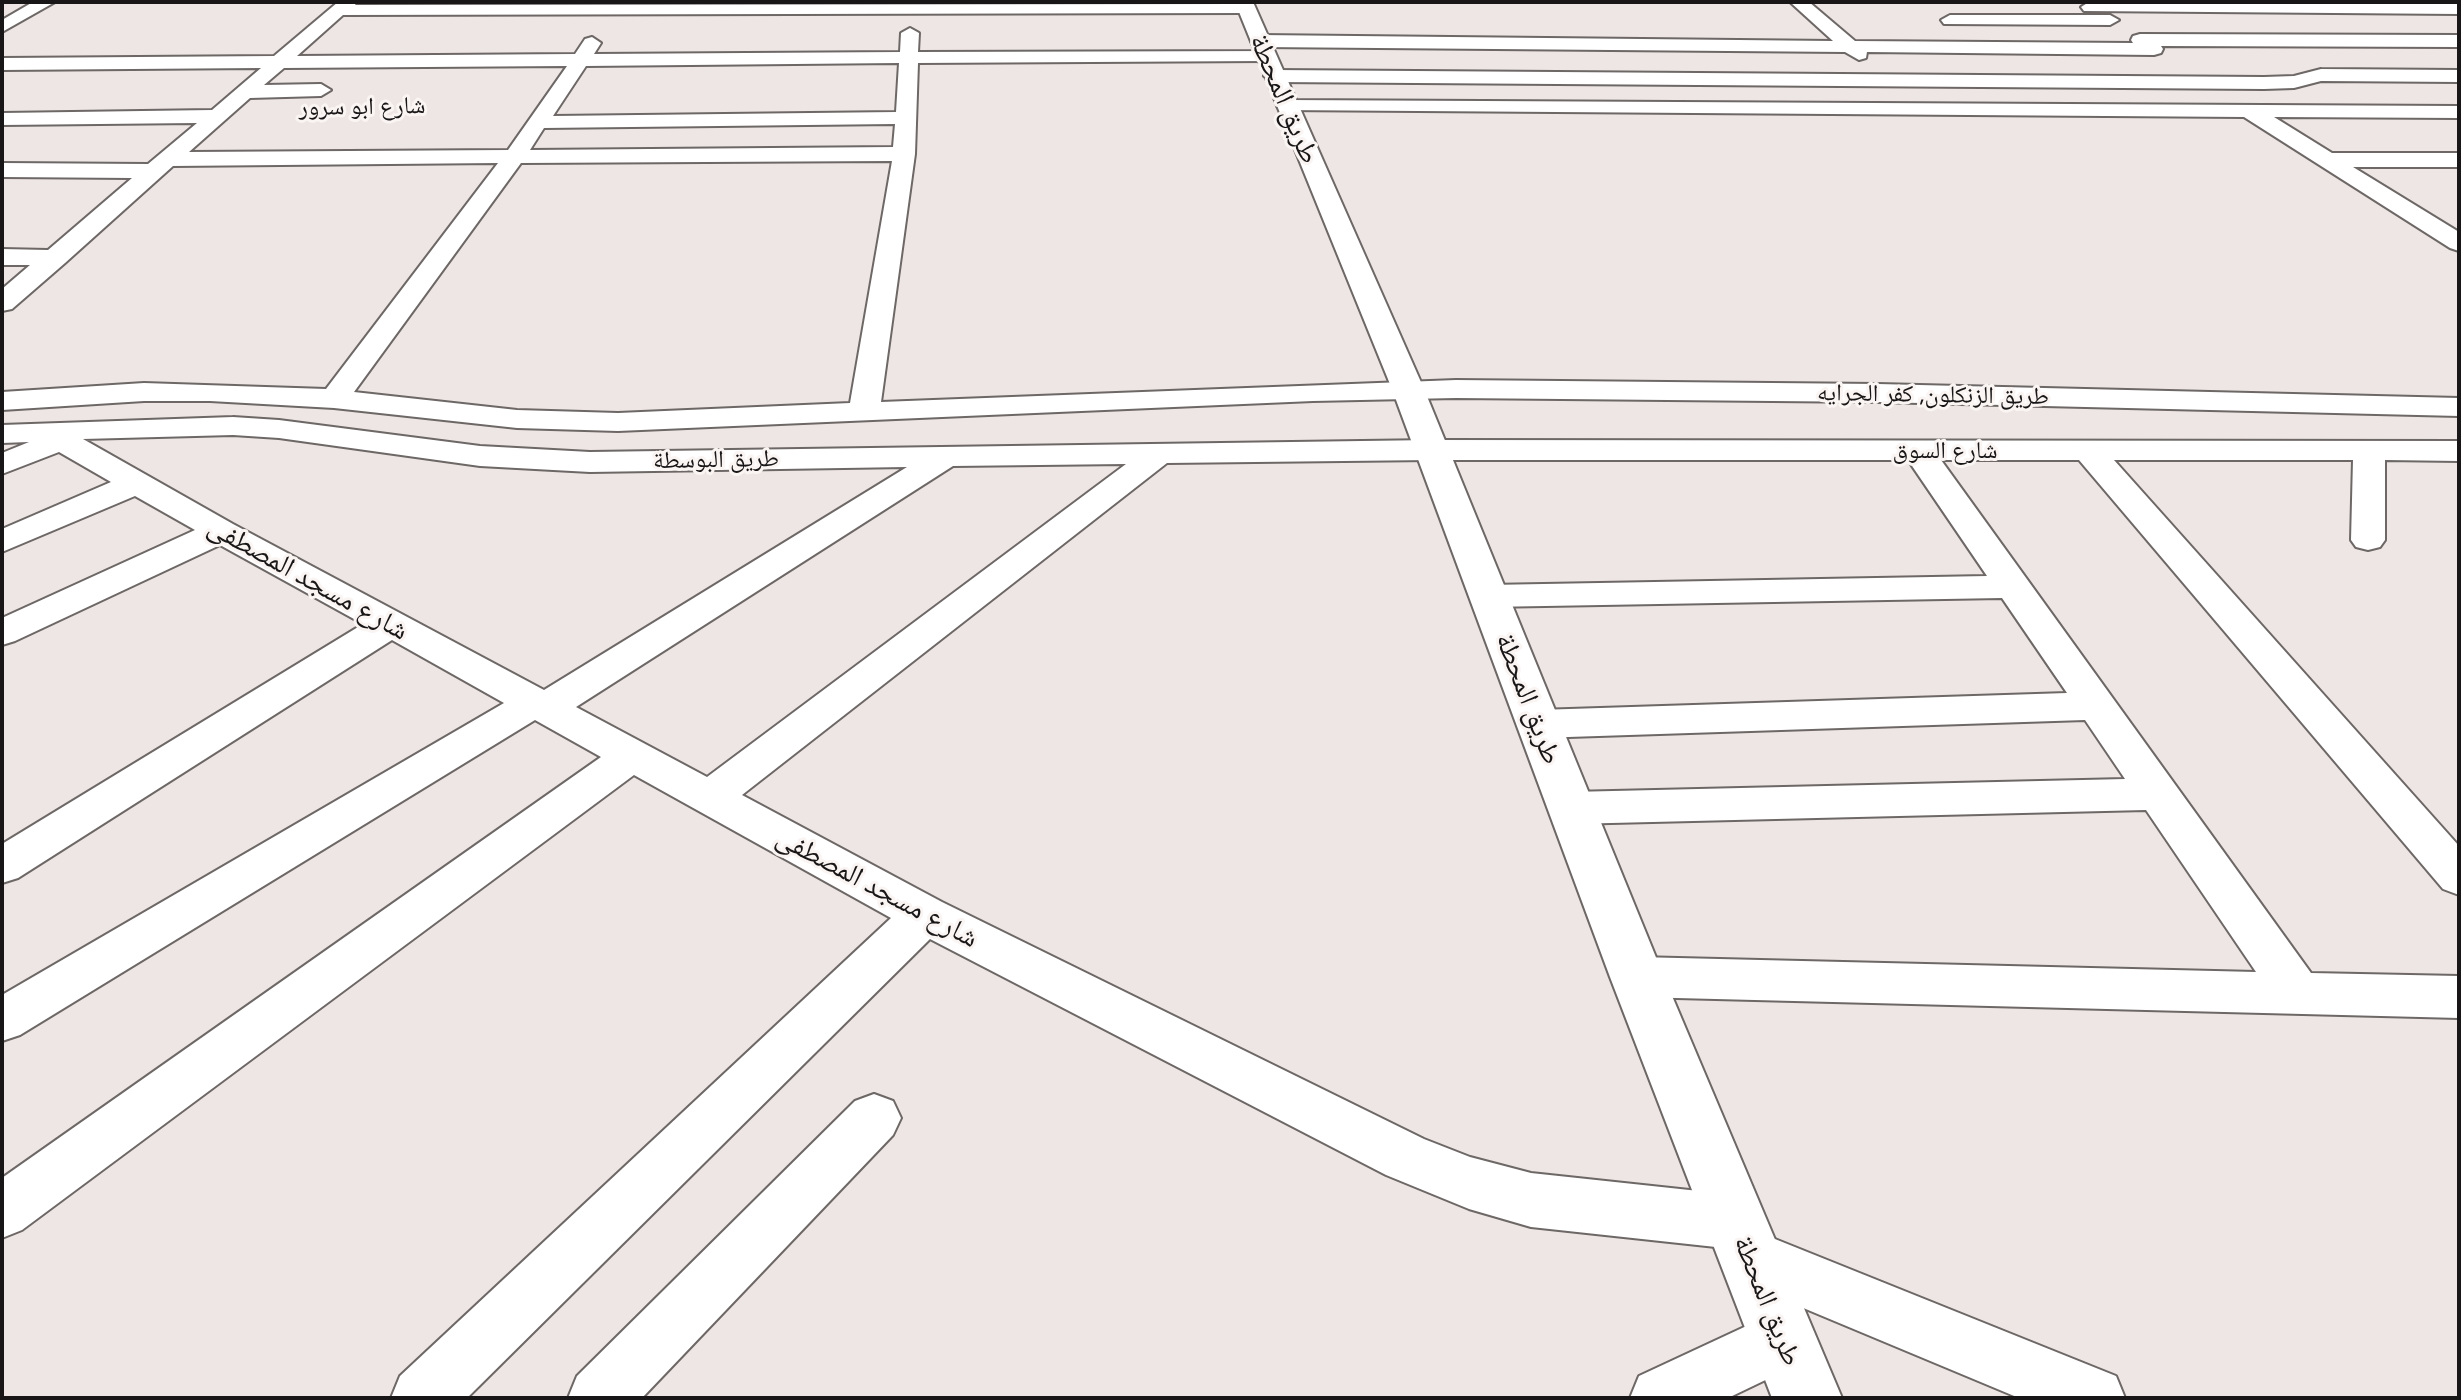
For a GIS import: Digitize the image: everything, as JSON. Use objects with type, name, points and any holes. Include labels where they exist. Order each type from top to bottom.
[{"type":"street","points":[[2,27],[46,2]]},
{"type":"street","points":[[1799,2],[1853,47],[1914,111]]},
{"type":"street","points":[[2086,5],[2459,9]]},
{"type":"street","points":[[2086,5],[2288,137],[2459,243]]},
{"type":"street","points":[[2,303],[192,137],[220,126],[246,92],[344,6],[909,6],[1263,52],[1973,131],[1942,111]]},
{"type":"street","points":[[334,399],[537,126],[573,86],[581,61],[614,6]]},
{"type":"street","points":[[864,411],[904,154],[907,59],[911,34],[909,6]]},
{"type":"street","points":[[2308,6],[2456,78]]},
{"type":"street","points":[[1788,20],[1850,20]]},
{"type":"street","points":[[1926,20],[2110,20]]},
{"type":"street","points":[[308,37],[340,37]]},
{"type":"street","points":[[2,64],[907,59],[1263,52],[2459,41]]},
{"type":"street","points":[[1263,52],[1883,79],[2285,83],[2321,75],[2456,78]]},
{"type":"street","points":[[1263,52],[1914,111],[2459,112]]},
{"type":"street","name":"طريق المحطة","points":[[1263,52],[1420,420],[1570,808],[1807,1398]]},
{"type":"street","points":[[534,86],[573,86]]},
{"type":"street","points":[[246,92],[339,89]]},
{"type":"street","points":[[503,130],[537,126],[905,118]]},
{"type":"street","points":[[2,119],[220,126]]},
{"type":"street","points":[[2241,136],[2288,137]]},
{"type":"street","points":[[2,170],[514,157],[904,154]]},
{"type":"street","points":[[2327,160],[2459,160]]},
{"type":"street","points":[[2,257],[56,258]]},
{"type":"street","name":"طريق البوسطة","points":[[2,401],[144,392],[210,392],[334,399],[566,422],[864,411],[1420,420]]},
{"type":"street","name":"طريق الزنكلون, كفر الجرايه","points":[[1420,420],[1878,393],[2459,407]]},
{"type":"street","name":"طريق البوسطة","points":[[2,434],[73,435],[187,426],[279,429],[480,456],[590,462],[1162,452],[1420,420]]},
{"type":"street","name":"شارع السوق","points":[[1420,420],[1918,451],[2459,451]]},
{"type":"street","points":[[2,464],[73,435]]},
{"type":"street","name":"شارع مسجد المصطفى","points":[[73,435],[135,484],[631,756],[925,915],[1405,1157],[1469,1183],[1531,1200],[1743,1240],[2094,1398]]},
{"type":"street","points":[[1918,451],[2010,587],[2298,993]]},
{"type":"street","points":[[2088,451],[2459,877]]},
{"type":"street","points":[[2368,540],[2369,451]]},
{"type":"street","points":[[709,798],[1162,452]]},
{"type":"street","points":[[2,1020],[539,706],[947,456]]},
{"type":"street","points":[[2,542],[135,484]]},
{"type":"street","points":[[2,633],[221,531]]},
{"type":"street","points":[[1488,596],[2010,587]]},
{"type":"street","points":[[2,866],[391,624]]},
{"type":"street","points":[[1538,724],[2095,706]]},
{"type":"street","points":[[2,1211],[631,756]]},
{"type":"street","points":[[1570,808],[2157,794]]},
{"type":"street","points":[[422,1398],[925,915]]},
{"type":"street","points":[[1637,977],[2459,997]]},
{"type":"street","points":[[599,1398],[874,1118]]},
{"type":"street","points":[[1661,1398],[1783,1339]]}]
